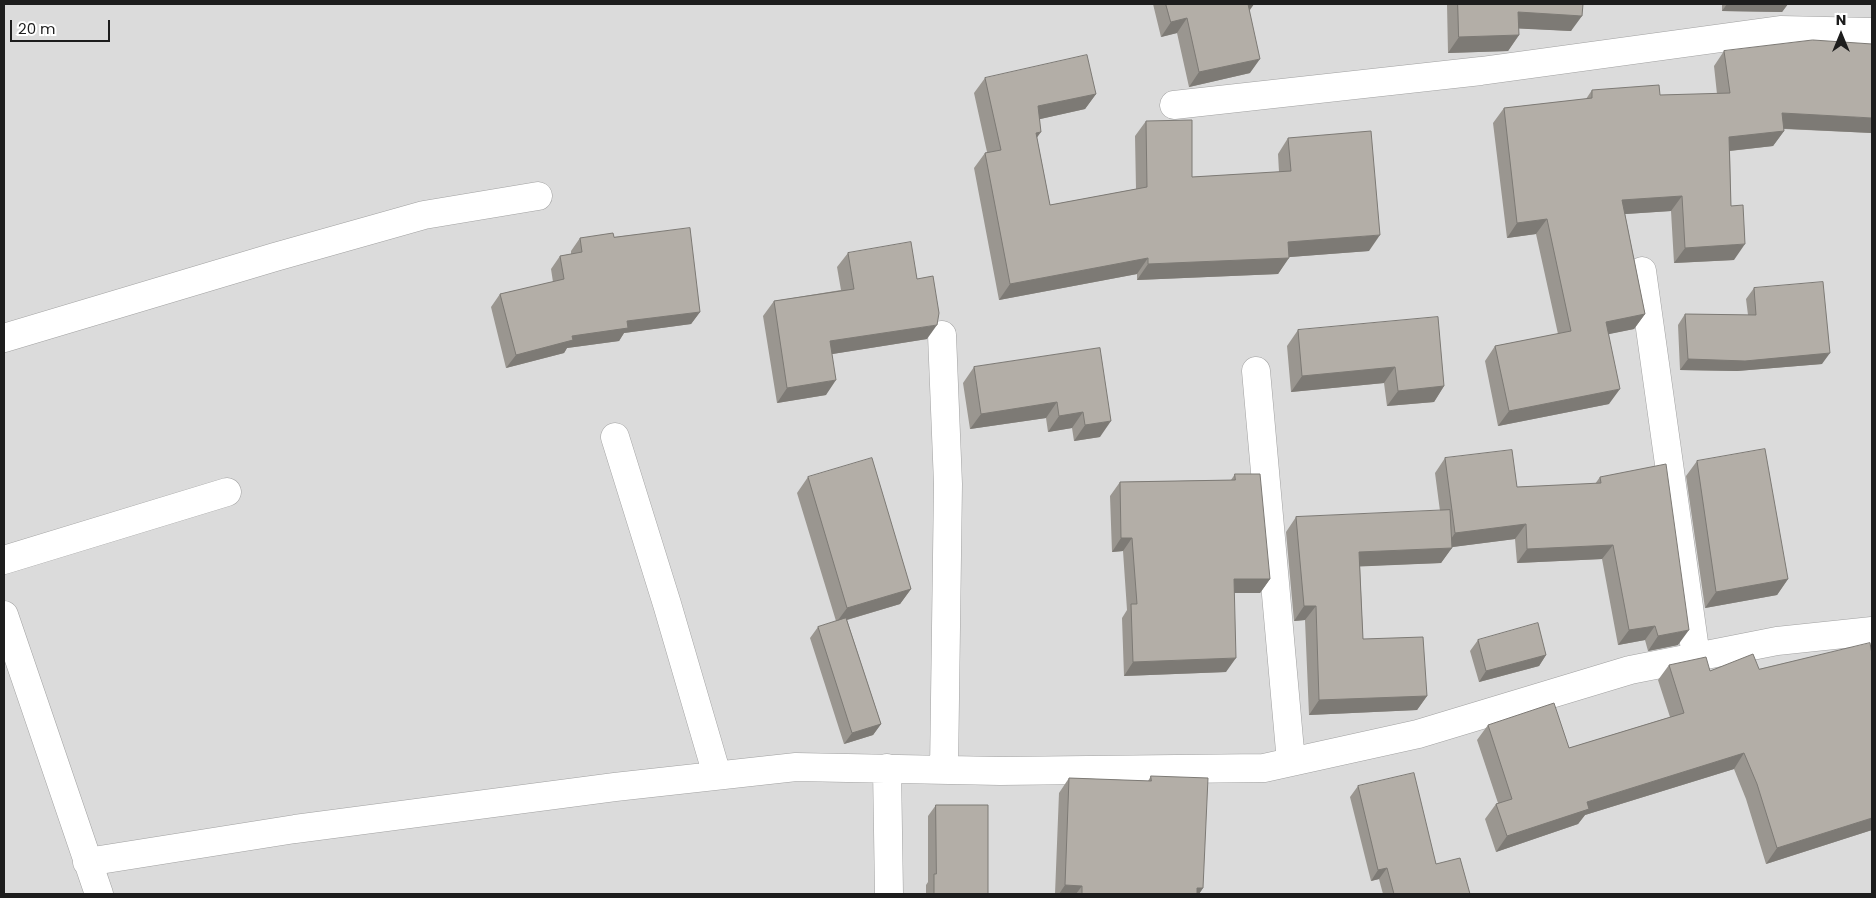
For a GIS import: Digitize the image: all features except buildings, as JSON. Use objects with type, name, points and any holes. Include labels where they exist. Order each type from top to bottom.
[{"type":"street","points":[[1174,104],[1482,71],[1780,30],[1872,32]]},
{"type":"street","points":[[4,338],[275,257],[424,215],[538,196]]},
{"type":"street","points":[[1642,271],[1696,657]]},
{"type":"street","points":[[942,335],[948,484],[944,770]]},
{"type":"street","points":[[1256,371],[1291,762]]},
{"type":"street","points":[[615,437],[668,604],[716,775]]},
{"type":"street","points":[[4,560],[227,492]]},
{"type":"street","points":[[4,614],[99,894]]},
{"type":"street","points":[[88,862],[304,828],[596,789],[796,767],[1000,771],[1264,768],[1418,734],[1630,670],[1777,641],[1872,631]]},
{"type":"street","points":[[887,768],[889,894]]},
{"type":"shaded area","points":[[4,4],[1872,4],[1872,894],[4,894]]}]
